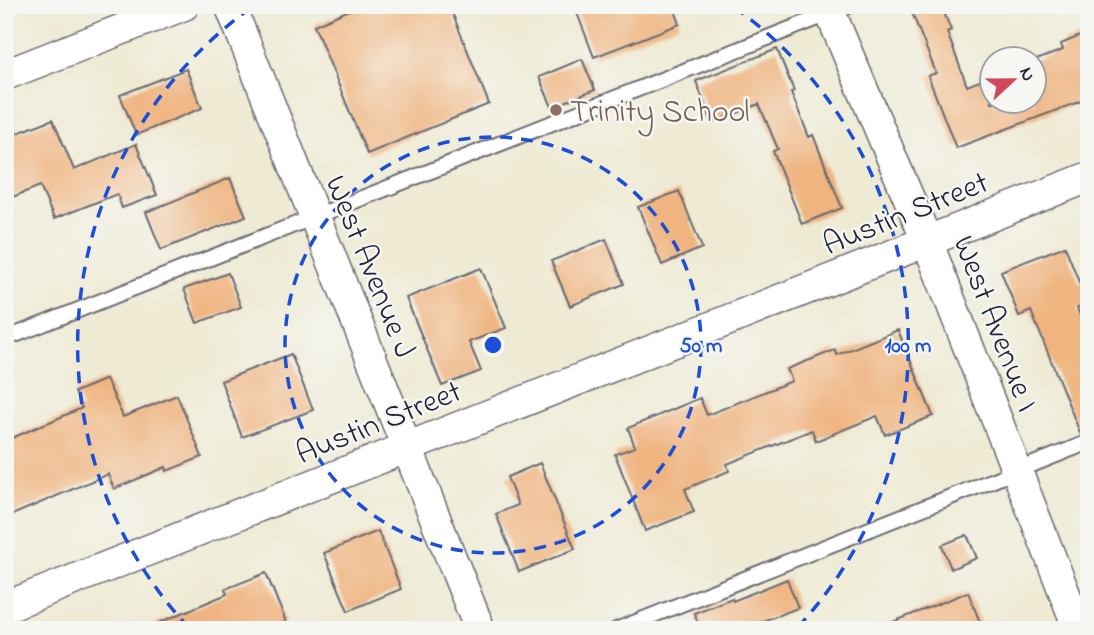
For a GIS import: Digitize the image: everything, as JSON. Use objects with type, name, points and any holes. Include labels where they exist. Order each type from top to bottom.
[{"type":"street","points":[[5,75],[184,5]]},
{"type":"street","name":"West Avenue J","points":[[230,5],[480,630]]},
{"type":"street","name":"West Avenue I","points":[[836,8],[1079,630]]},
{"type":"street","name":"Austin Street","points":[[5,607],[1089,177]]},
{"type":"lane","points":[[5,339],[836,8]]},
{"type":"lane","points":[[616,630],[1089,442]]},
{"type":"building","points":[[361,5],[449,5],[489,104],[367,154],[314,25]]},
{"type":"building","points":[[574,5],[612,5],[614,12],[632,5],[673,5],[680,24],[594,57]]},
{"type":"building","points":[[909,5],[941,5],[951,30],[947,32],[967,86],[978,82],[978,116],[1041,116],[956,148],[928,76],[936,73]]},
{"type":"building","points":[[1089,32],[1089,98],[1048,113],[1048,56],[1063,50],[1061,44]]},
{"type":"building","points":[[777,49],[809,137],[813,135],[842,208],[802,224],[773,151],[778,149],[759,104],[712,123],[696,81]]},
{"type":"building","points":[[582,59],[595,90],[552,107],[539,77]]},
{"type":"building","points":[[186,69],[202,108],[136,135],[120,95]]},
{"type":"building","points":[[53,119],[74,170],[136,144],[157,195],[122,208],[117,194],[54,219],[40,186],[5,200],[5,138]]},
{"type":"building","points":[[230,178],[246,216],[161,250],[146,212]]},
{"type":"building","points":[[679,191],[702,248],[662,265],[638,207]]},
{"type":"building","points":[[606,239],[624,284],[570,306],[551,261]]},
{"type":"building","points":[[1065,246],[1079,282],[1089,278],[1089,304],[1077,308],[1089,337],[1089,433],[1081,435],[1031,311],[1019,316],[1001,271]]},
{"type":"building","points":[[481,268],[506,328],[469,342],[481,371],[442,386],[406,298]]},
{"type":"building","points":[[228,273],[241,307],[197,323],[184,289]]},
{"type":"building","points":[[898,330],[933,416],[885,435],[877,416],[816,441],[812,430],[727,464],[729,471],[685,489],[694,512],[645,531],[615,454],[635,447],[628,428],[700,398],[707,415],[792,381],[787,369],[835,350],[837,355]]},
{"type":"building","points":[[291,354],[313,410],[242,437],[221,381]]},
{"type":"building","points":[[106,379],[123,417],[177,395],[202,457],[167,471],[166,467],[114,489],[108,474],[5,518],[5,441],[82,408],[75,392]]},
{"type":"building","points":[[540,463],[575,549],[519,572],[496,514],[518,505],[507,477]]},
{"type":"building","points":[[378,531],[401,589],[348,611],[324,553]]},
{"type":"building","points":[[967,535],[977,558],[951,569],[942,545]]},
{"type":"building","points":[[266,573],[286,622],[266,630],[142,630],[227,594],[225,589]]},
{"type":"building","points":[[787,579],[798,608],[738,630],[701,630],[694,613],[732,598],[733,601]]},
{"type":"building","points":[[968,592],[983,630],[875,629]]},
{"type":"place","name":"Trinity School","points":[[556,110]]}]
